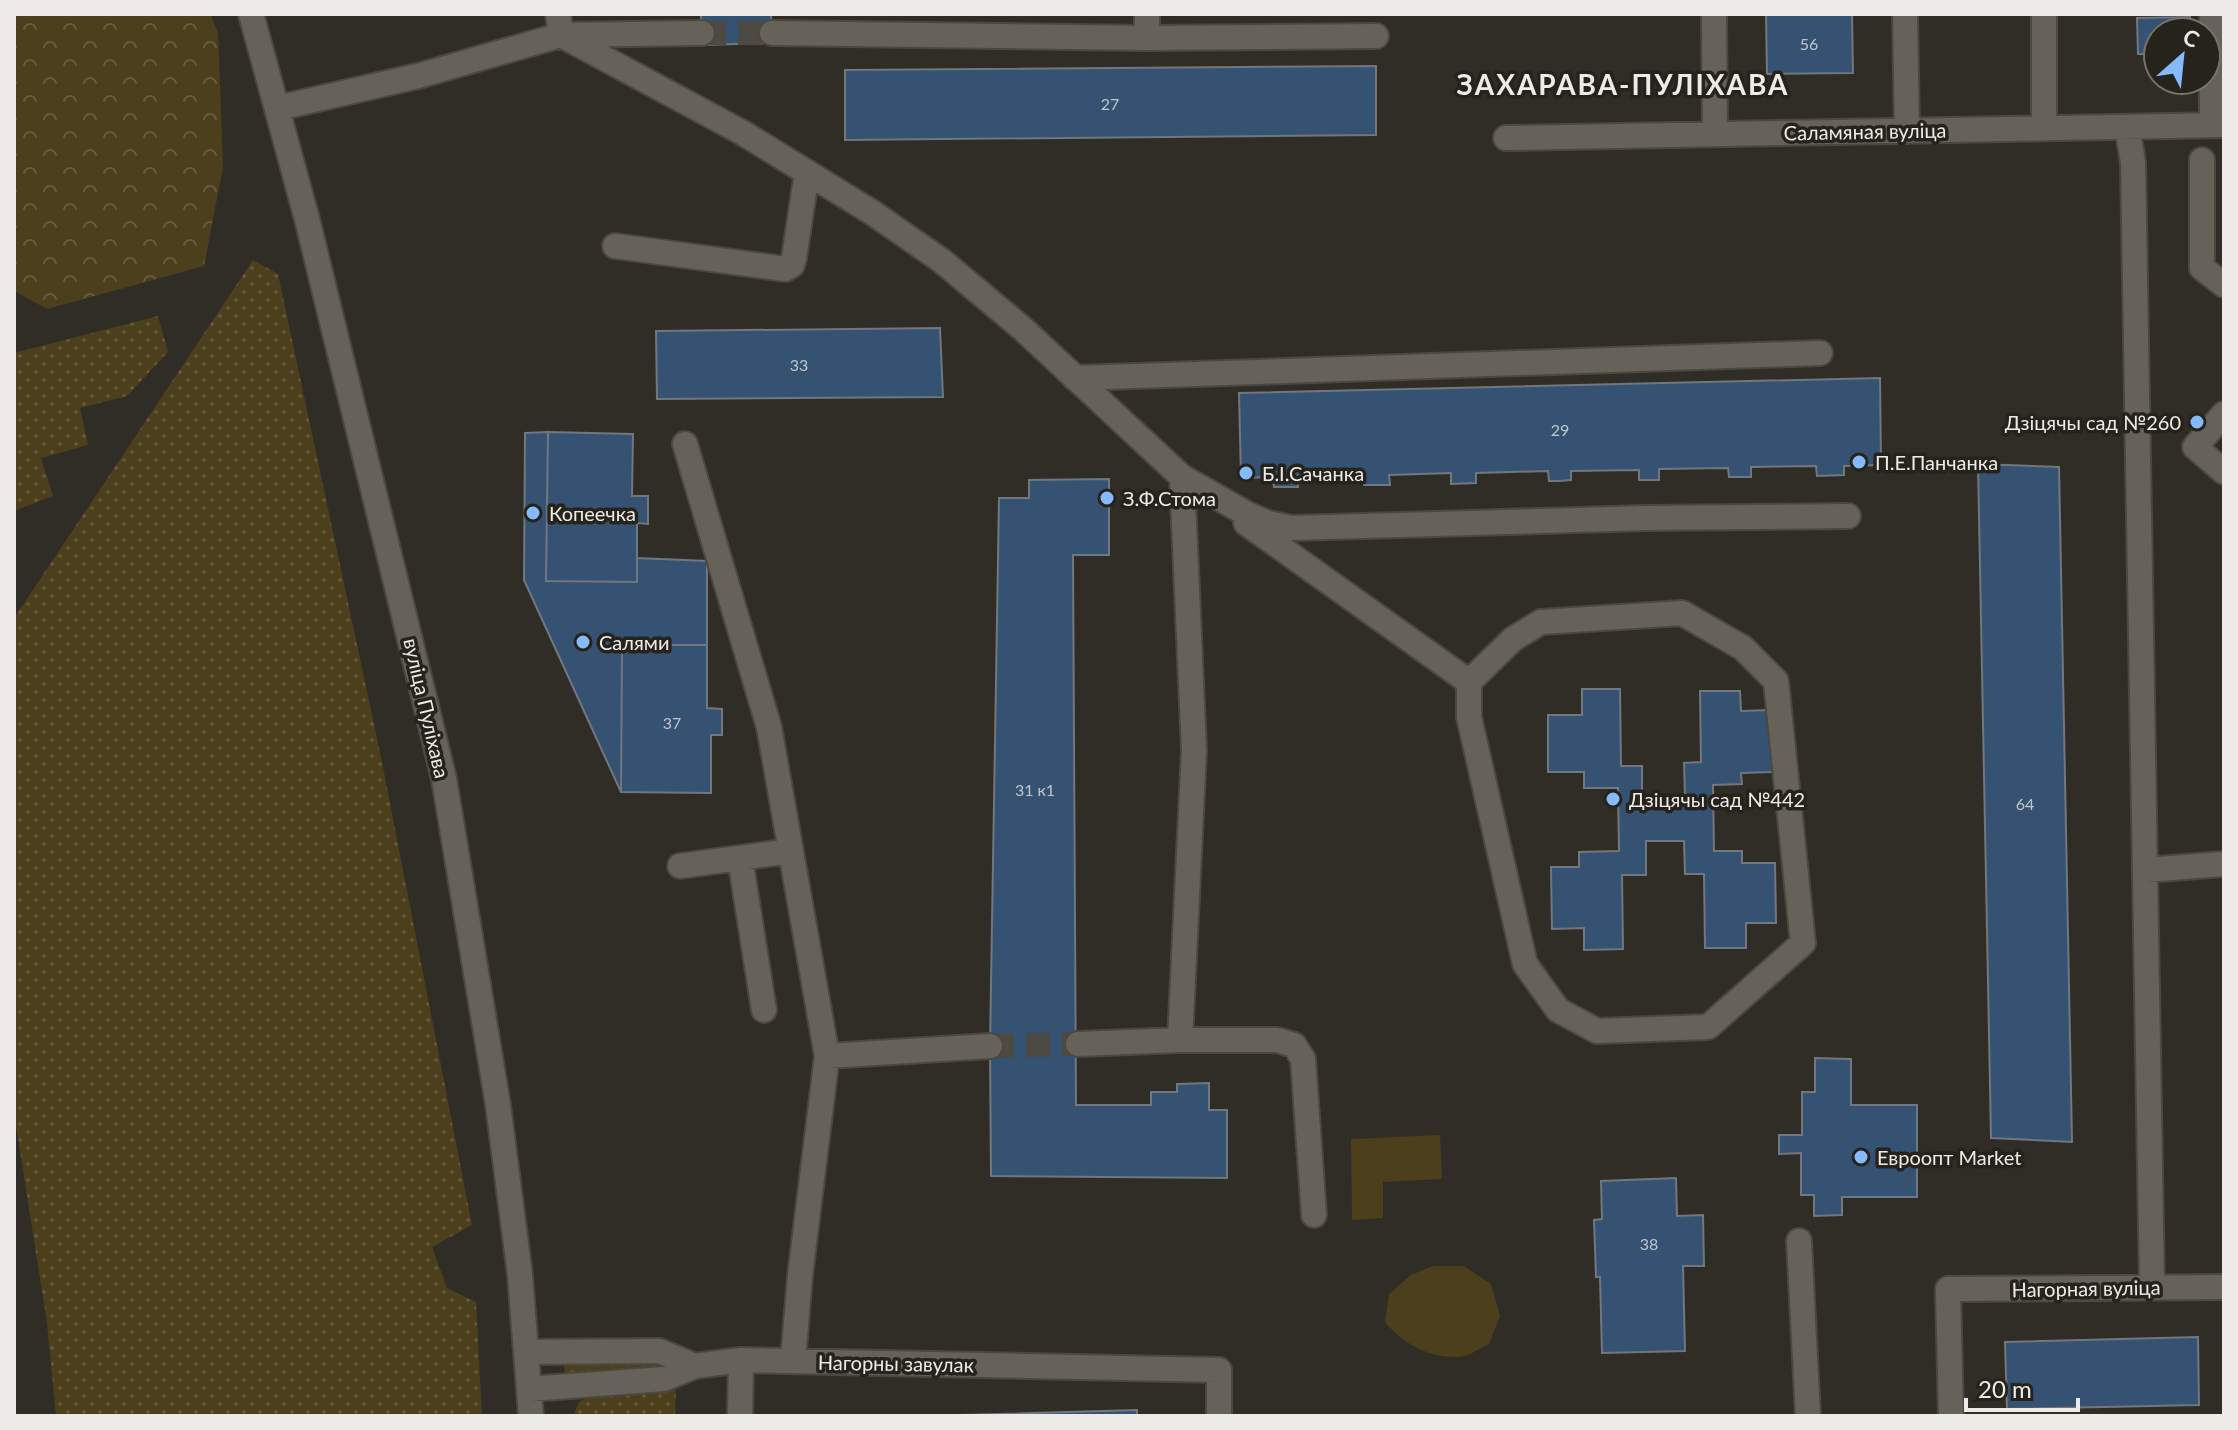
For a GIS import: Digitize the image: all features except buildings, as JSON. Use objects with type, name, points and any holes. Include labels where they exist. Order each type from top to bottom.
[{"type":"street","name":"вуліца Пуліхава","points":[[251,14],[278,108],[444,779],[498,1105],[520,1275],[531,1416]]},
{"type":"street","points":[[1714,14],[1715,134]]},
{"type":"street","points":[[1905,14],[1907,131]]},
{"type":"street","points":[[2044,14],[2044,128]]},
{"type":"street","points":[[2212,14],[2218,125]]},
{"type":"street","points":[[772,33],[815,23],[1147,26],[1376,36]]},
{"type":"street","points":[[278,108],[418,76],[560,24],[702,33]]},
{"type":"street","points":[[560,24],[807,172],[942,261],[1182,477],[1469,682]]},
{"type":"street","name":"Саламяная вуліца","points":[[1506,138],[2218,125]]},
{"type":"street","points":[[2127,127],[2133,162],[2152,1287]]},
{"type":"street","points":[[2202,160],[2202,268],[2224,285]]},
{"type":"street","points":[[615,246],[785,269],[792,265],[794,258],[807,172]]},
{"type":"street","points":[[1075,378],[1820,353]]},
{"type":"street","points":[[2224,414],[2195,447],[2224,472]]},
{"type":"street","points":[[685,444],[769,727],[827,1056],[800,1276],[793,1361]]},
{"type":"street","points":[[1182,477],[1247,514],[1291,528],[1848,516]]},
{"type":"street","points":[[1180,1040],[1194,750],[1182,477]]},
{"type":"street","points":[[1682,613],[1743,648],[1776,681],[1803,943],[1708,1027],[1597,1031],[1558,1010],[1525,964],[1469,717],[1469,682],[1513,639],[1541,622],[1682,613]]},
{"type":"street","points":[[680,866],[791,851]]},
{"type":"street","points":[[740,858],[764,1010]]},
{"type":"street","points":[[2145,870],[2224,864]]},
{"type":"street","points":[[1078,1044],[1277,1040],[1294,1045],[1303,1059],[1314,1215]]},
{"type":"street","points":[[827,1056],[990,1046]]},
{"type":"street","points":[[1799,1241],[1808,1416]]},
{"type":"street","name":"Нагорная вуліца","points":[[1951,1416],[1948,1289],[2224,1287]]},
{"type":"street","points":[[527,1352],[659,1351],[695,1366]]},
{"type":"street","points":[[740,1416],[741,1360]]},
{"type":"street","name":"Нагорны завулак","points":[[530,1389],[664,1379],[695,1366],[741,1360],[1219,1370],[1219,1416]]},
{"type":"green space","points":[[14,14],[210,14],[218,32],[223,167],[204,266],[47,309],[14,291]]},
{"type":"green space","points":[[253,260],[278,274],[381,757],[472,1225],[432,1247],[447,1288],[476,1302],[482,1416],[56,1416],[47,1323],[14,1113],[14,618]]},
{"type":"green space","points":[[158,316],[168,352],[127,396],[80,408],[88,445],[41,458],[53,496],[14,511],[14,353]]},
{"type":"green space","points":[[1440,1135],[1442,1179],[1383,1182],[1383,1218],[1352,1220],[1351,1139]]},
{"type":"green space","points":[[1433,1266],[1464,1266],[1491,1284],[1500,1316],[1489,1344],[1463,1357],[1437,1355],[1408,1343],[1385,1322],[1389,1294],[1411,1275]]},
{"type":"green space","points":[[564,1359],[660,1363],[661,1369],[565,1378]]},
{"type":"green space","points":[[676,1390],[675,1416],[573,1416],[579,1402],[596,1393]]},
{"type":"tunnel","points":[[702,33],[772,33]]},
{"type":"tunnel","points":[[990,1046],[1078,1044]]},
{"type":"place","name":"Дзіцячы сад №260","points":[[2197,422]]},
{"type":"place","name":"П.Е.Панчанка","points":[[1859,462]]},
{"type":"place","name":"Б.І.Сачанка","points":[[1246,473]]},
{"type":"place","name":"З.Ф.Стома","points":[[1107,498]]},
{"type":"place","name":"Копеечка","points":[[533,513]]},
{"type":"place","name":"Салями","points":[[583,642]]},
{"type":"place","name":"Дзіцячы сад №442","points":[[1613,799]]},
{"type":"place","name":"Евроопт Market","points":[[1861,1157]]},
{"type":"district","name":"ЗАХАРАВА-ПУЛІХАВА","points":[[1623,84]]}]
